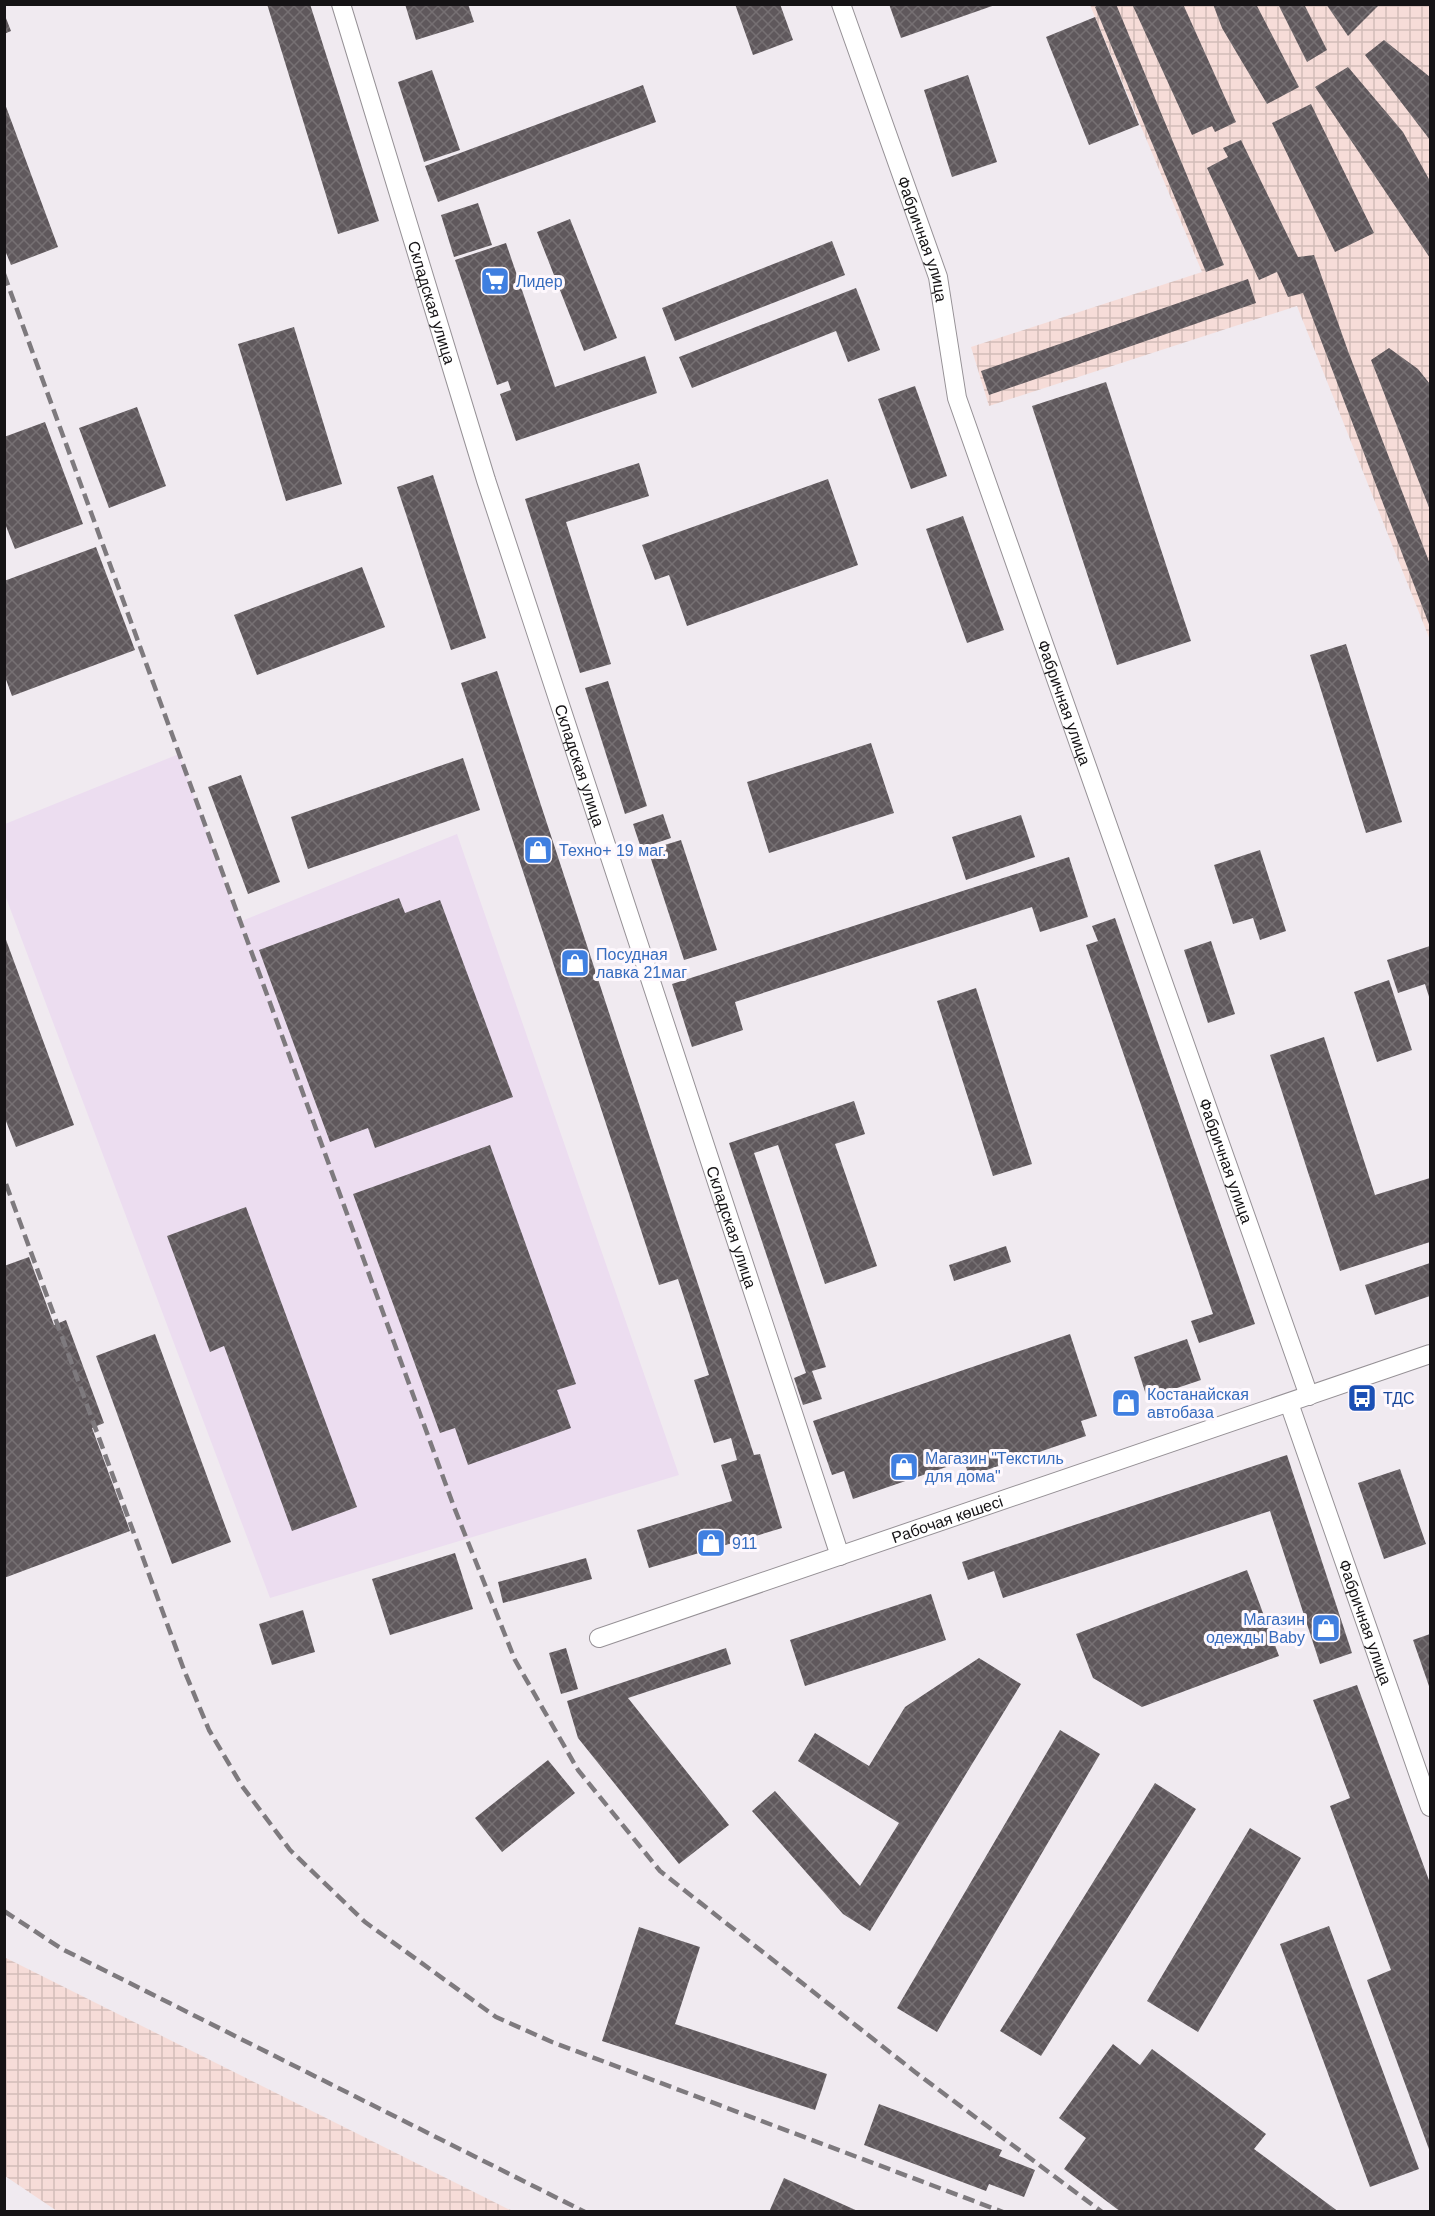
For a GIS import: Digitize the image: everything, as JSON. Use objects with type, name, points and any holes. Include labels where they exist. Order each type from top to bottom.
[{"type":"street","name":"Складская улица","points":[[341,4],[486,480],[840,1556]]},
{"type":"street","name":"Фабричная улица","points":[[841,4],[938,277],[957,398],[1309,1396]]},
{"type":"street","name":"Рабочая көшесі","points":[[599,1638],[1431,1354]]},
{"type":"street","name":"Фабричная улица","points":[[1289,1403],[1431,1807]]},
{"type":"shaded area","points":[[1090,5],[1430,5],[1430,640],[1297,306],[989,406],[971,347],[1202,272]]},
{"type":"shaded area","points":[[179,754],[239,922],[457,834],[679,1475],[270,1598],[5,895],[5,824]]},
{"type":"shaded area","points":[[4,1957],[514,2211],[57,2211],[5,2176]]},
{"type":"building","points":[[267,4],[310,4],[379,221],[338,234]]},
{"type":"building","points":[[405,4],[468,4],[474,22],[416,40]]},
{"type":"building","points":[[735,4],[780,4],[793,40],[753,55]]},
{"type":"building","points":[[889,4],[995,4],[995,5],[901,38]]},
{"type":"building","points":[[1100,4],[1116,4],[1224,265],[1206,272],[1095,7]]},
{"type":"building","points":[[1132,4],[1183,4],[1236,122],[1215,132],[1212,126],[1192,135]]},
{"type":"building","points":[[1213,4],[1256,4],[1299,87],[1267,104],[1222,28]]},
{"type":"building","points":[[1278,4],[1304,4],[1327,50],[1307,62]]},
{"type":"building","points":[[1326,4],[1380,4],[1348,36]]},
{"type":"building","points":[[4,13],[11,31],[4,34]]},
{"type":"building","points":[[1095,17],[1139,125],[1089,145],[1046,37]]},
{"type":"building","points":[[1384,40],[1430,77],[1430,140],[1365,55]]},
{"type":"building","points":[[1348,67],[1403,132],[1430,181],[1430,258],[1315,87]]},
{"type":"building","points":[[432,70],[460,150],[424,162],[398,82]]},
{"type":"building","points":[[968,75],[997,162],[952,177],[924,90]]},
{"type":"building","points":[[643,85],[656,122],[438,202],[425,166]]},
{"type":"building","points":[[5,104],[58,247],[11,265],[4,248]]},
{"type":"building","points":[[1311,104],[1374,233],[1335,252],[1272,123]]},
{"type":"building","points":[[1241,140],[1298,257],[1314,255],[1348,351],[1430,564],[1430,627],[1303,293],[1288,297],[1277,272],[1259,280],[1207,168],[1228,157],[1223,148]]},
{"type":"building","points":[[478,203],[492,245],[454,257],[441,215]]},
{"type":"building","points":[[570,219],[617,338],[584,351],[537,232]]},
{"type":"building","points":[[832,241],[845,275],[675,341],[662,308]]},
{"type":"building","points":[[506,243],[555,387],[645,356],[657,393],[516,441],[500,394],[511,390],[508,381],[497,385],[455,260]]},
{"type":"building","points":[[1248,279],[1256,303],[989,395],[981,371]]},
{"type":"building","points":[[856,288],[880,350],[848,362],[836,331],[692,388],[679,357]]},
{"type":"building","points":[[294,327],[342,484],[286,501],[238,344]]},
{"type":"building","points":[[1389,348],[1418,369],[1430,384],[1430,510],[1371,360]]},
{"type":"building","points":[[1106,382],[1191,641],[1117,665],[1032,406]]},
{"type":"building","points":[[915,386],[947,476],[911,489],[878,399]]},
{"type":"building","points":[[137,407],[166,486],[109,508],[79,428]]},
{"type":"building","points":[[45,422],[83,524],[15,549],[4,521],[4,437]]},
{"type":"building","points":[[639,463],[649,496],[566,522],[611,664],[580,673],[525,499]]},
{"type":"building","points":[[433,475],[486,638],[451,650],[397,487]]},
{"type":"building","points":[[828,479],[858,565],[687,626],[669,575],[655,580],[642,545]]},
{"type":"building","points":[[963,516],[1004,630],[967,643],[926,529]]},
{"type":"building","points":[[96,547],[135,650],[12,696],[4,674],[4,581]]},
{"type":"building","points":[[362,567],[385,627],[257,675],[234,615]]},
{"type":"building","points":[[1346,644],[1402,822],[1366,833],[1310,655]]},
{"type":"building","points":[[497,671],[754,1455],[760,1454],[782,1528],[649,1568],[637,1530],[732,1501],[721,1465],[737,1460],[731,1438],[714,1443],[694,1380],[709,1375],[678,1279],[659,1285],[461,683]]},
{"type":"building","points":[[608,681],[647,806],[625,814],[585,688]]},
{"type":"building","points":[[871,743],[894,813],[769,853],[747,782]]},
{"type":"building","points":[[463,758],[480,810],[308,869],[291,817]]},
{"type":"building","points":[[241,775],[280,882],[248,894],[208,787]]},
{"type":"building","points":[[663,814],[671,838],[641,848],[633,824]]},
{"type":"building","points":[[1021,815],[1035,857],[966,880],[952,837]]},
{"type":"building","points":[[681,840],[717,950],[684,960],[648,850]]},
{"type":"building","points":[[1260,850],[1286,931],[1260,940],[1253,918],[1233,924],[1214,865]]},
{"type":"building","points":[[1069,857],[1088,917],[1040,932],[1032,907],[735,1002],[743,1030],[692,1047],[672,984]]},
{"type":"building","points":[[399,898],[405,913],[440,900],[513,1097],[375,1148],[368,1128],[330,1142],[259,950]]},
{"type":"building","points":[[1115,918],[1255,1324],[1199,1343],[1191,1321],[1213,1314],[1086,945],[1098,941],[1092,926]]},
{"type":"building","points":[[5,937],[74,1125],[16,1147],[4,1116]]},
{"type":"building","points":[[1211,941],[1235,1014],[1208,1023],[1184,950]]},
{"type":"building","points":[[1430,946],[1430,1000],[1425,984],[1398,993],[1387,960]]},
{"type":"building","points":[[1389,980],[1412,1050],[1377,1062],[1354,992]]},
{"type":"building","points":[[976,988],[1032,1164],[993,1176],[937,1001]]},
{"type":"building","points":[[1324,1037],[1375,1195],[1430,1178],[1430,1242],[1340,1271],[1270,1055]]},
{"type":"building","points":[[854,1101],[865,1134],[835,1144],[877,1266],[825,1284],[778,1145],[754,1153],[826,1367],[812,1371],[822,1399],[803,1405],[794,1378],[806,1373],[729,1143]]},
{"type":"building","points":[[490,1145],[576,1384],[557,1390],[571,1428],[468,1465],[455,1428],[440,1433],[353,1194]]},
{"type":"building","points":[[246,1207],[357,1507],[292,1531],[224,1346],[210,1352],[167,1236]]},
{"type":"building","points":[[1006,1246],[1011,1262],[954,1281],[949,1265]]},
{"type":"building","points":[[29,1257],[54,1325],[66,1320],[104,1423],[92,1428],[130,1531],[4,1578],[4,1266]]},
{"type":"building","points":[[1430,1263],[1430,1296],[1375,1315],[1365,1285]]},
{"type":"building","points":[[155,1334],[231,1542],[172,1564],[96,1356]]},
{"type":"building","points":[[1070,1334],[1097,1416],[1081,1421],[1086,1436],[969,1476],[964,1461],[853,1499],[844,1471],[832,1475],[813,1421]]},
{"type":"building","points":[[1187,1339],[1201,1380],[1147,1398],[1134,1357]]},
{"type":"building","points":[[1287,1455],[1352,1653],[1320,1664],[1270,1511],[1003,1598],[994,1571],[968,1580],[962,1562]]},
{"type":"building","points":[[1400,1469],[1426,1544],[1384,1559],[1358,1483]]},
{"type":"building","points":[[455,1553],[473,1609],[390,1635],[372,1579]]},
{"type":"building","points":[[586,1558],[592,1579],[503,1603],[498,1582]]},
{"type":"building","points":[[1247,1570],[1279,1656],[1142,1707],[1093,1678],[1076,1634]]},
{"type":"building","points":[[931,1594],[946,1640],[805,1686],[790,1640]]},
{"type":"building","points":[[303,1610],[315,1652],[272,1665],[259,1624]]},
{"type":"building","points":[[1430,1634],[1430,1689],[1413,1640]]},
{"type":"building","points":[[566,1648],[578,1689],[561,1694],[549,1653]]},
{"type":"building","points":[[726,1648],[731,1664],[628,1698],[729,1825],[679,1864],[578,1738],[567,1701]]},
{"type":"building","points":[[979,1658],[1021,1684],[870,1931],[843,1914],[752,1811],[775,1791],[860,1886],[899,1823],[798,1761],[815,1733],[869,1766],[905,1707]]},
{"type":"building","points":[[1357,1685],[1430,1883],[1430,2152],[1367,1980],[1391,1970],[1330,1806],[1350,1798],[1313,1700]]},
{"type":"building","points":[[1060,1730],[1100,1754],[937,2032],[897,2008]]},
{"type":"building","points":[[548,1760],[575,1793],[502,1852],[475,1818]]},
{"type":"building","points":[[1155,1783],[1196,1809],[1041,2056],[1000,2031]]},
{"type":"building","points":[[1250,1828],[1301,1858],[1198,2032],[1147,2001]]},
{"type":"building","points":[[1329,1926],[1419,2169],[1370,2187],[1280,1944]]},
{"type":"building","points":[[639,1927],[700,1947],[675,2024],[827,2074],[815,2110],[602,2041]]},
{"type":"building","points":[[1113,2044],[1140,2065],[1152,2049],[1266,2134],[1254,2149],[1339,2212],[1121,2212],[1064,2169],[1086,2138],[1059,2118]]},
{"type":"building","points":[[879,2104],[1002,2150],[999,2156],[1035,2170],[1024,2197],[989,2184],[986,2191],[864,2145]]},
{"type":"building","points":[[784,2178],[860,2212],[769,2212]]},
{"type":"railway","points":[[4,274],[454,1507],[515,1660],[578,1770],[660,1871],[915,2072],[1102,2212]]},
{"type":"railway","points":[[6,1184],[184,1670],[209,1730],[242,1786],[290,1850],[365,1922],[496,2017],[552,2042],[1003,2212]]},
{"type":"railway","points":[[4,1911],[62,1949],[585,2212]]},
{"type":"place","name":"Лидер","points":[[495,281]]},
{"type":"place","name":"Техно+ 19 маг.","points":[[538,850]]},
{"type":"place","name":"Посудная лавка 21маг","points":[[575,963]]},
{"type":"place","name":"ТДС","points":[[1362,1398]]},
{"type":"place","name":"Костанайская автобаза","points":[[1126,1403]]},
{"type":"place","name":"Магазин \"Текстиль для дома\"","points":[[904,1467]]},
{"type":"place","name":"911","points":[[711,1543]]},
{"type":"place","name":"Магазин одежды Baby","points":[[1326,1628]]}]
